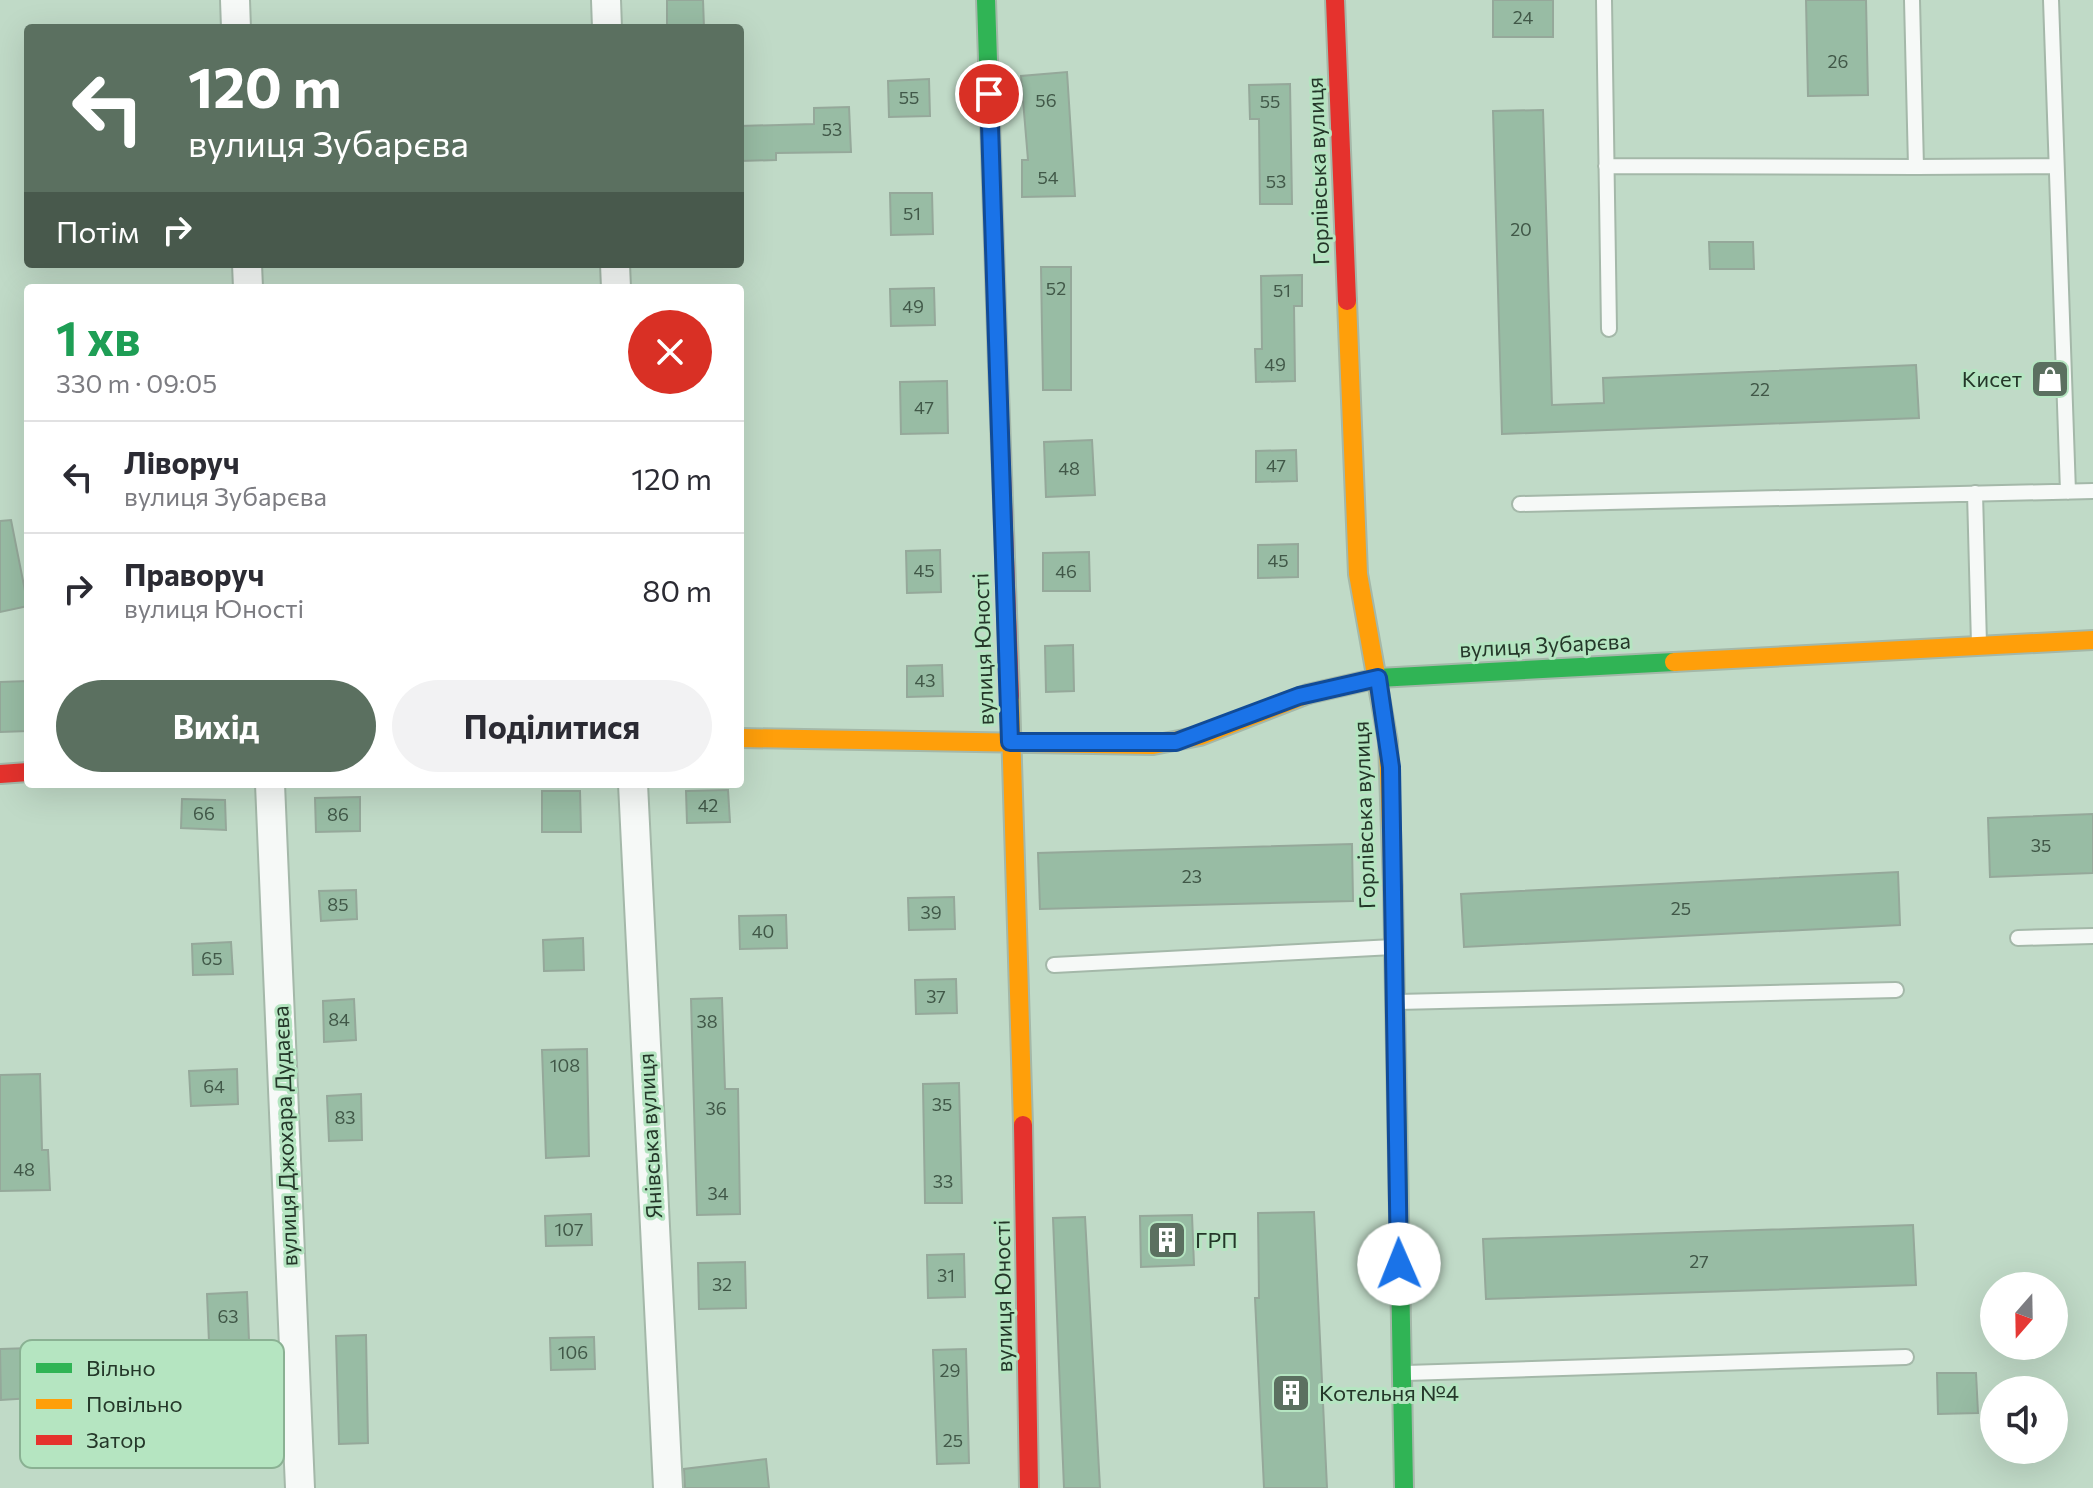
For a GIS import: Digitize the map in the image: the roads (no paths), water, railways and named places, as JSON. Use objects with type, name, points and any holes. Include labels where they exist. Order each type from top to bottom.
[{"type":"street","points":[[235,0],[236,24]]},
{"type":"street","points":[[606,0],[607,24]]},
{"type":"street","name":"вулиця Юності","points":[[986,0],[1010,742],[1022,982],[1029,1488]]},
{"type":"street","name":"Горлівська вулиця","points":[[1335,0],[1358,574],[1364,631],[1378,678],[1391,767],[1404,1488]]},
{"type":"street","name":"вулиця Зубарєва","points":[[744,738],[1176,742],[1299,696],[1378,678],[2093,640]]},
{"type":"street","points":[[0,774],[24,772]]},
{"type":"street","name":"вулиця Джохара Дудаєва","points":[[270,788],[300,1488]]},
{"type":"street","name":"Янівська вулиця","points":[[633,788],[668,1488]]},
{"type":"lane","points":[[1604,0],[1609,329]]},
{"type":"lane","points":[[1912,0],[1916,167]]},
{"type":"lane","points":[[2051,0],[2068,492]]},
{"type":"lane","points":[[1606,166],[2056,166]]},
{"type":"lane","points":[[1520,504],[2093,491]]},
{"type":"lane","points":[[1975,493],[1979,644]]},
{"type":"lane","points":[[2018,938],[2093,936]]},
{"type":"lane","points":[[1054,965],[1393,947]]},
{"type":"lane","points":[[1396,1002],[1896,990]]},
{"type":"lane","points":[[1402,1373],[1906,1357]]},
{"type":"place","name":"Кисет","points":[[2050,379]]},
{"type":"place","name":"ГРП","points":[[1167,1240]]},
{"type":"place","name":"Котельня №4","points":[[1291,1393]]}]
